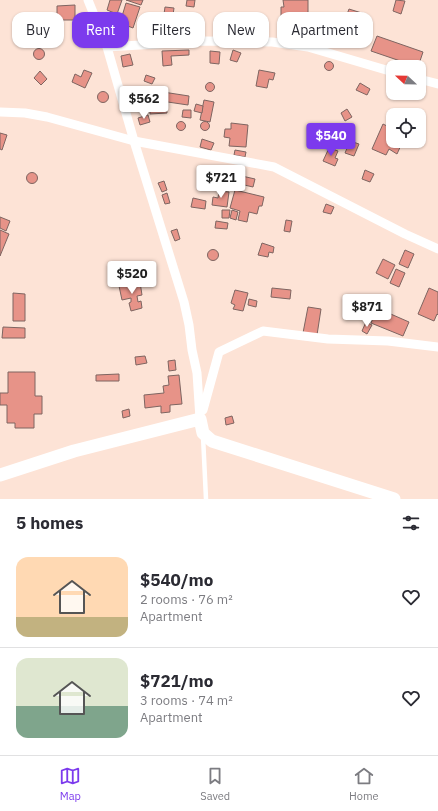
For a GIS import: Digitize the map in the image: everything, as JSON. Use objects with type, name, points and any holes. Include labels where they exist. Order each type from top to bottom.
[{"type":"street","points":[[88,0],[93,12]]},
{"type":"street","points":[[129,46],[206,41],[272,42],[308,47],[386,70]]},
{"type":"street","points":[[107,48],[134,141],[184,302],[197,373],[200,419],[203,433],[212,441],[394,499]]},
{"type":"street","points":[[426,81],[438,84]]},
{"type":"street","points":[[0,112],[25,113],[48,117],[134,141],[274,166],[405,234],[438,249]]},
{"type":"street","points":[[200,419],[219,352],[263,330],[328,339],[388,341],[438,347]]},
{"type":"street","points":[[0,475],[74,450],[200,419]]},
{"type":"lane","points":[[203,433],[206,499]]},
{"type":"building","points":[[110,0],[122,0],[118,12],[107,10]]},
{"type":"building","points":[[126,0],[143,0],[141,5]]},
{"type":"building","points":[[187,0],[195,0],[194,7],[186,6]]},
{"type":"building","points":[[283,0],[308,0],[308,12],[281,12],[281,7],[284,7]]},
{"type":"building","points":[[396,0],[405,1],[401,14],[393,11]]},
{"type":"building","points":[[126,3],[140,7],[137,12],[133,28],[129,26],[129,12],[123,12]]},
{"type":"building","points":[[75,5],[75,12],[72,12],[72,20],[64,20],[64,12],[57,12],[57,6]]},
{"type":"building","points":[[165,7],[174,8],[173,12],[164,12]]},
{"type":"building","points":[[349,9],[358,12],[348,12]]},
{"type":"building","points":[[377,36],[423,52],[420,60],[397,60],[371,51]]},
{"type":"building","points":[[37,49],[41,49],[43,50],[43,58],[37,59],[34,56],[34,52]]},
{"type":"building","points":[[189,50],[189,55],[171,56],[172,65],[163,66],[162,51]]},
{"type":"building","points":[[233,50],[241,53],[237,62],[230,60]]},
{"type":"building","points":[[210,51],[220,52],[219,64],[210,63]]},
{"type":"building","points":[[130,54],[133,65],[123,67],[121,56]]},
{"type":"building","points":[[329,61],[334,66],[329,71],[324,66]]},
{"type":"building","points":[[84,70],[92,73],[85,88],[72,82],[75,74],[81,77]]},
{"type":"building","points":[[259,70],[275,73],[273,80],[269,79],[267,88],[256,86]]},
{"type":"building","points":[[40,71],[47,79],[41,85],[34,78]]},
{"type":"building","points":[[146,75],[155,78],[152,84],[144,81]]},
{"type":"building","points":[[208,83],[212,83],[214,87],[212,91],[208,91],[206,89],[206,85]]},
{"type":"building","points":[[360,83],[370,89],[367,95],[356,90]]},
{"type":"building","points":[[101,92],[105,92],[107,93],[107,101],[101,102],[98,99],[98,95]]},
{"type":"building","points":[[163,92],[189,96],[188,105],[161,101]]},
{"type":"building","points":[[204,100],[214,102],[210,122],[200,120]]},
{"type":"building","points":[[196,104],[203,106],[202,113],[194,111]]},
{"type":"building","points":[[166,106],[167,113],[150,114],[150,107]]},
{"type":"building","points":[[347,109],[352,117],[345,121],[341,113]]},
{"type":"building","points":[[183,110],[191,110],[191,118],[182,117]]},
{"type":"building","points":[[148,115],[150,122],[140,125],[138,118]]},
{"type":"building","points":[[179,122],[183,122],[185,126],[183,130],[179,130],[177,128],[177,124]]},
{"type":"building","points":[[203,122],[207,122],[209,126],[207,130],[203,130],[201,128],[201,124]]},
{"type":"building","points":[[231,123],[248,125],[246,147],[229,146],[230,138],[224,137],[225,129],[231,129]]},
{"type":"building","points":[[383,124],[386,126],[386,148],[400,148],[397,154],[389,149],[386,155],[372,149]]},
{"type":"building","points":[[0,133],[7,135],[2,150],[0,149]]},
{"type":"building","points":[[202,139],[214,143],[211,150],[200,147]]},
{"type":"building","points":[[350,141],[359,144],[354,156],[345,153]]},
{"type":"building","points":[[329,148],[338,151],[335,158],[338,159],[335,166],[323,161]]},
{"type":"building","points":[[235,150],[246,152],[245,157],[234,155]]},
{"type":"building","points":[[365,170],[374,174],[370,182],[362,179]]},
{"type":"building","points":[[30,173],[34,173],[36,174],[36,182],[30,183],[27,180],[27,176]]},
{"type":"building","points":[[204,176],[216,177],[216,183],[204,182]]},
{"type":"building","points":[[242,176],[255,179],[253,187],[240,184]]},
{"type":"building","points":[[164,181],[167,190],[162,192],[158,183]]},
{"type":"building","points":[[235,190],[264,197],[262,206],[259,206],[257,214],[249,212],[247,222],[238,220],[240,211],[230,208]]},
{"type":"building","points":[[219,191],[229,192],[227,207],[212,205],[213,197],[218,198]]},
{"type":"building","points":[[167,193],[170,203],[165,204],[162,195]]},
{"type":"building","points":[[193,198],[206,201],[205,209],[191,207]]},
{"type":"building","points":[[326,204],[334,207],[331,214],[323,212]]},
{"type":"building","points":[[222,210],[230,210],[229,218],[222,218]]},
{"type":"building","points":[[232,210],[238,212],[236,220],[230,218]]},
{"type":"building","points":[[0,217],[10,221],[6,231],[0,228]]},
{"type":"building","points":[[286,220],[292,221],[290,232],[284,231]]},
{"type":"building","points":[[216,221],[228,223],[227,229],[215,228]]},
{"type":"building","points":[[177,229],[180,239],[175,241],[171,231]]},
{"type":"building","points":[[0,230],[9,234],[0,256]]},
{"type":"building","points":[[262,243],[274,247],[273,253],[269,252],[268,257],[258,255]]},
{"type":"building","points":[[211,250],[215,250],[217,251],[217,259],[211,260],[208,257],[208,253]]},
{"type":"building","points":[[405,250],[414,254],[408,268],[399,264]]},
{"type":"building","points":[[383,259],[395,265],[388,279],[376,273]]},
{"type":"building","points":[[396,269],[405,273],[399,287],[390,283]]},
{"type":"building","points":[[140,282],[142,295],[137,296],[138,302],[141,301],[142,308],[131,311],[129,303],[131,302],[131,298],[122,300],[119,286]]},
{"type":"building","points":[[272,288],[291,290],[290,299],[271,297]]},
{"type":"building","points":[[429,288],[438,292],[438,315],[437,314],[434,321],[418,314]]},
{"type":"building","points":[[235,290],[248,293],[243,311],[233,309],[235,305],[231,303]]},
{"type":"building","points":[[13,293],[25,294],[25,321],[13,321]]},
{"type":"building","points":[[249,299],[257,301],[256,307],[248,305]]},
{"type":"building","points":[[308,307],[321,309],[317,335],[303,333]]},
{"type":"building","points":[[377,308],[409,322],[403,336],[371,323]]},
{"type":"building","points":[[366,322],[372,325],[367,334],[362,331]]},
{"type":"building","points":[[3,327],[25,328],[25,338],[2,338]]},
{"type":"building","points":[[145,356],[147,363],[136,365],[135,357]]},
{"type":"building","points":[[175,360],[176,370],[169,371],[168,361]]},
{"type":"building","points":[[8,372],[35,372],[35,396],[42,396],[42,414],[34,414],[34,428],[15,428],[15,423],[7,423],[7,405],[0,405],[0,393],[8,393]]},
{"type":"building","points":[[119,374],[119,381],[96,381],[96,375]]},
{"type":"building","points":[[179,375],[182,404],[170,405],[170,412],[161,413],[161,406],[145,408],[144,395],[164,393],[163,386],[169,385],[168,376]]},
{"type":"building","points":[[129,409],[130,416],[123,418],[122,411]]},
{"type":"building","points":[[232,416],[234,423],[226,425],[225,418]]}]
